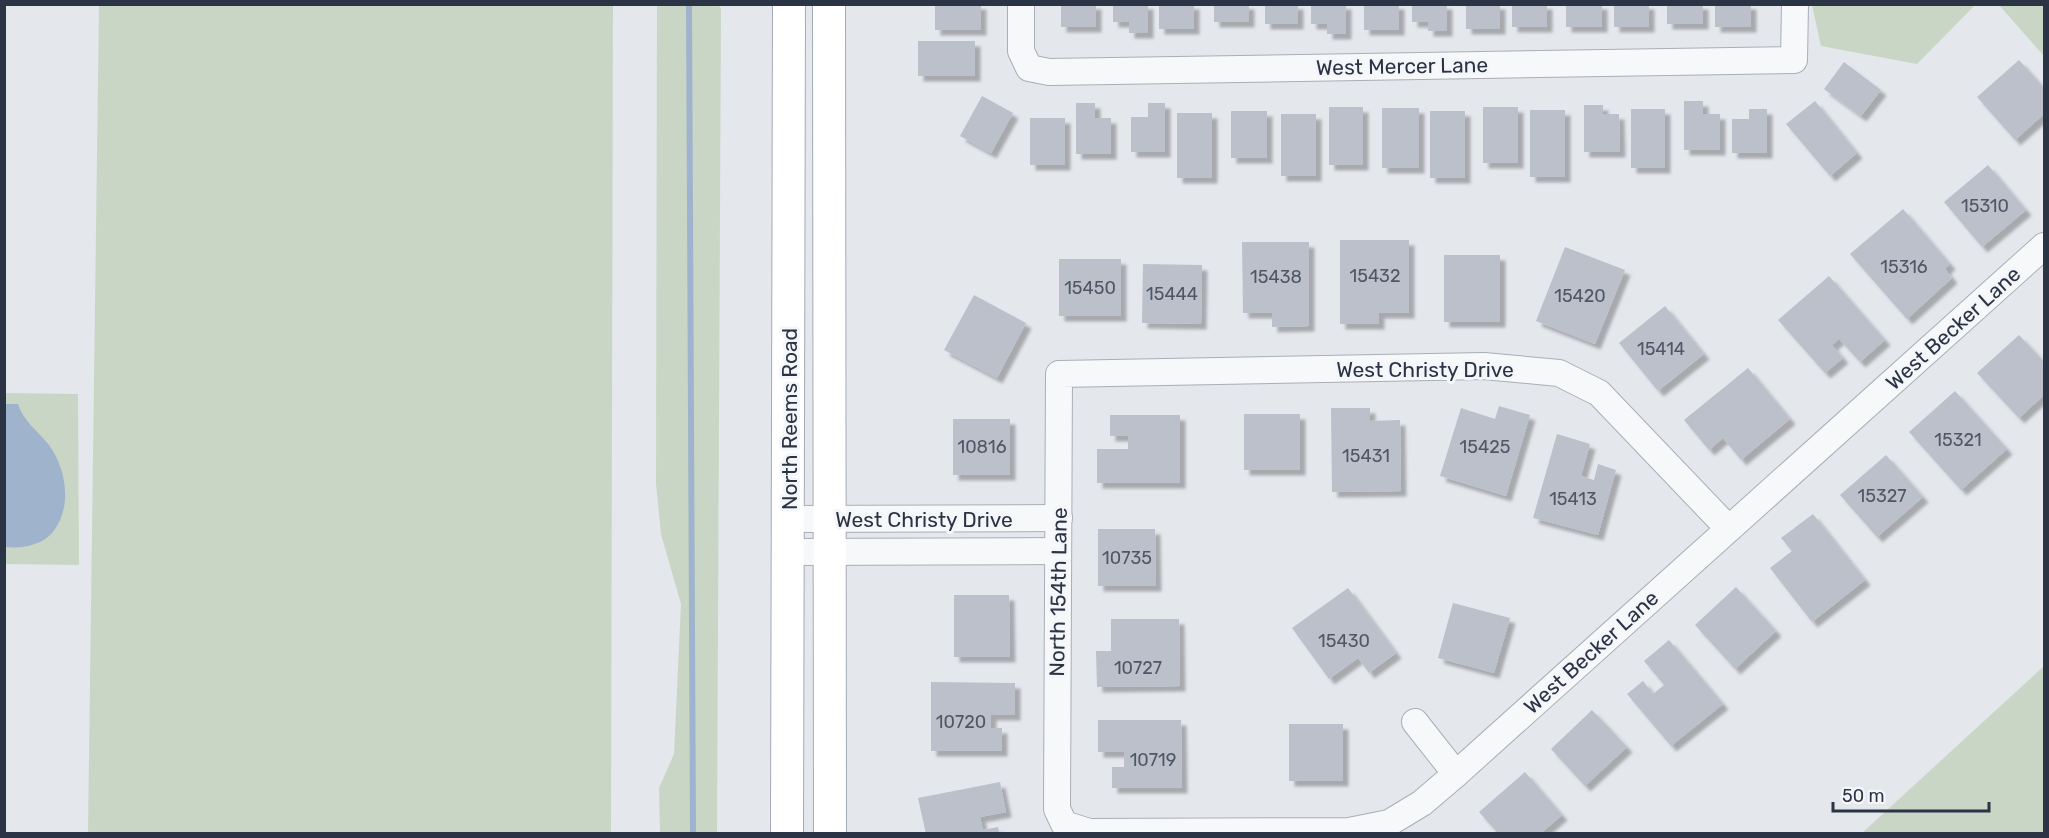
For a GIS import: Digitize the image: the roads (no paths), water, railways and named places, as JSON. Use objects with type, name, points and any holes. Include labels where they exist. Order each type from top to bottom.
[{"type":"main road","name":"North Reems Road","points":[[787,834],[790,519],[789,4]]},
{"type":"main road","name":"North Reems Road","points":[[829,4],[830,834]]},
{"type":"street","name":"West Mercer Lane","points":[[1022,4],[1021,51],[1029,68],[1049,72],[1794,60],[1795,4]]},
{"type":"street","name":"West Becker Lane","points":[[1057,809],[1064,824],[1089,832],[1349,831],[1389,823],[1422,802],[1456,774],[2044,246]]},
{"type":"street","name":"West Christy Drive","points":[[1059,374],[1484,366],[1559,373],[1599,393],[1728,528]]},
{"type":"street","name":"North 154th Lane","points":[[1057,809],[1059,374]]},
{"type":"street","points":[[941,518],[942,551]]},
{"type":"street","name":"West Christy Drive","points":[[790,519],[1059,518]]},
{"type":"street","name":"West Christy Drive","points":[[789,552],[1058,551]]},
{"type":"street","points":[[1415,722],[1456,774]]},
{"type":"water","points":[[5,404],[18,404],[27,421],[55,454],[63,475],[65,498],[60,519],[51,534],[33,545],[5,547]]},
{"type":"waterway","points":[[689,4],[693,834]]}]
